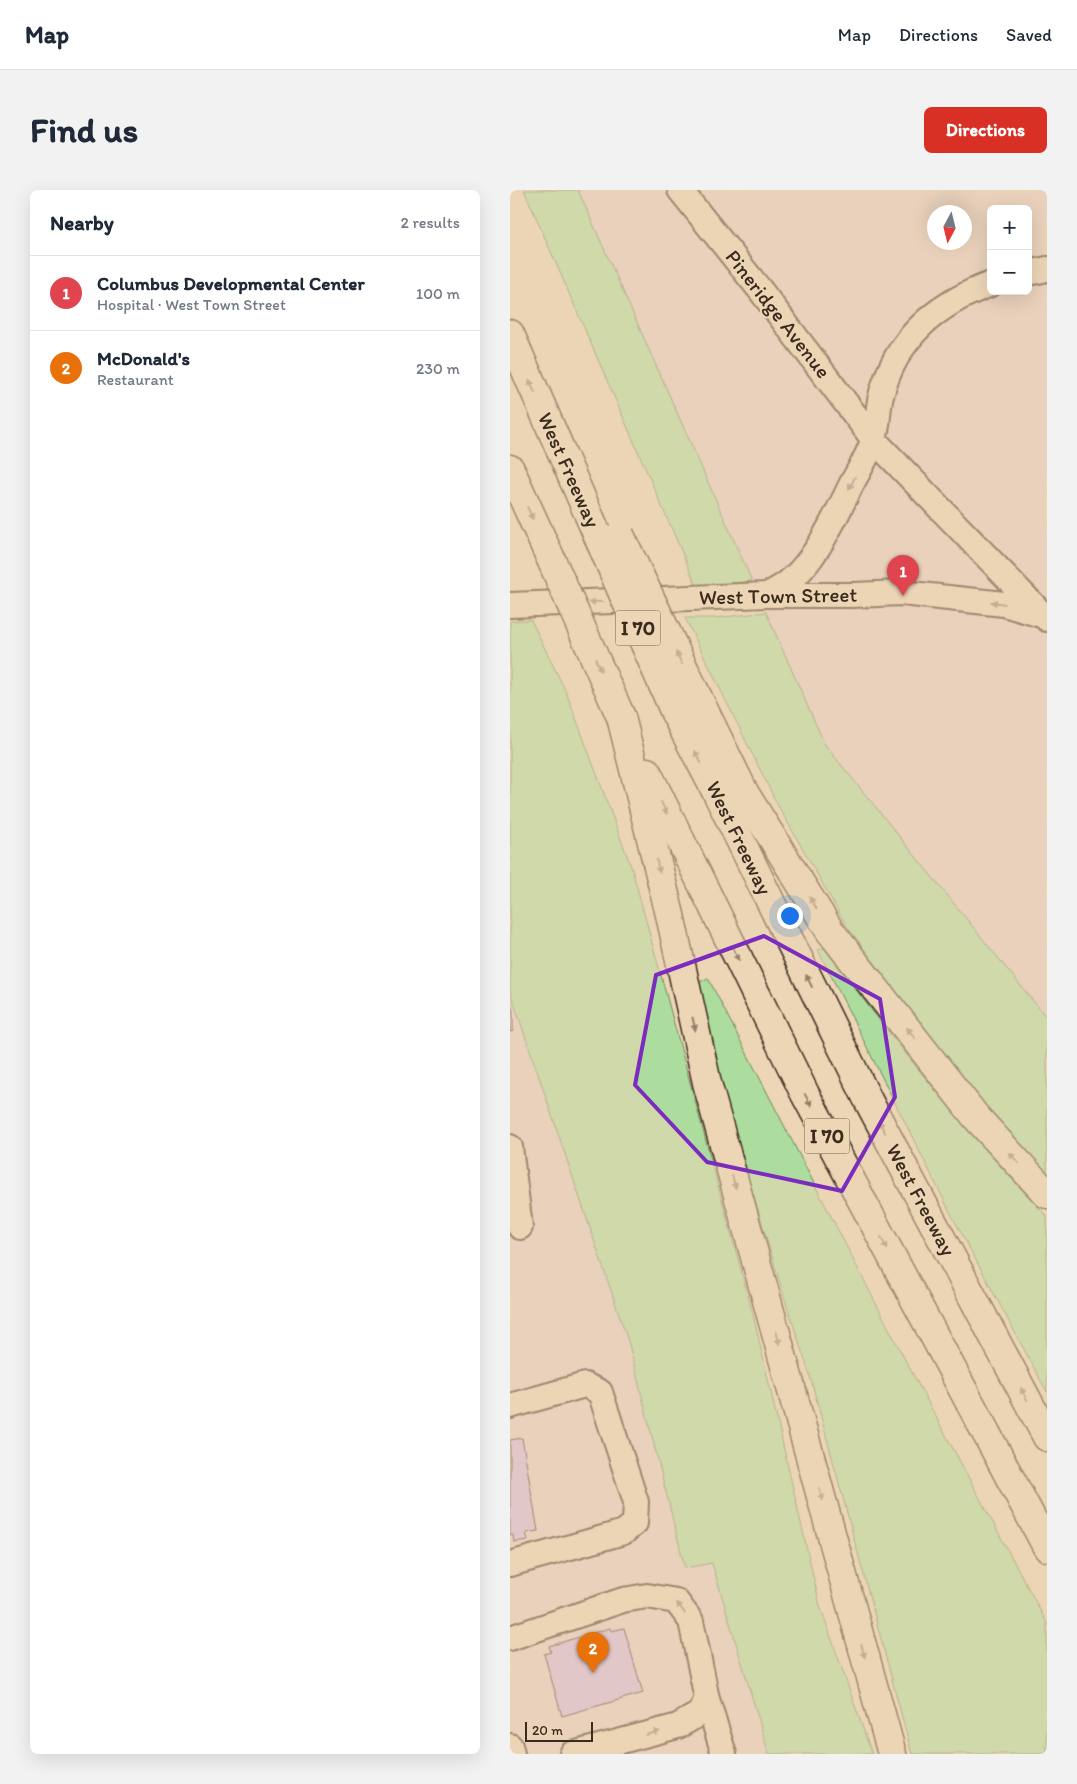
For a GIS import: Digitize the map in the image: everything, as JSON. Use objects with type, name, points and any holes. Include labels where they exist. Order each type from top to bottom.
[{"type":"highway","name":"West Freeway","points":[[510,334],[566,463],[610,539],[674,713],[718,795],[869,1102],[1047,1437]]},
{"type":"highway","name":"I 70","points":[[510,469],[621,717],[670,821],[805,1094],[1047,1548]]},
{"type":"highway","points":[[610,539],[700,702],[745,794],[830,931],[976,1117],[1047,1194]]},
{"type":"highway","points":[[621,717],[670,916],[707,1083],[892,1754]]},
{"type":"street","name":"Pineridge Avenue","points":[[680,190],[761,291],[874,440],[1046,618]]},
{"type":"street","points":[[1032,271],[1047,268]]},
{"type":"street","points":[[767,595],[787,584],[796,575],[817,548],[836,516],[874,440],[881,396],[892,364],[909,337],[941,308],[972,291],[987,285]]},
{"type":"street","name":"West Town Street","points":[[510,605],[767,595],[902,593],[1004,604],[1046,618]]},
{"type":"street","points":[[510,1147],[520,1228]]},
{"type":"street","points":[[510,1406],[585,1385],[600,1392],[636,1502],[636,1522],[624,1532],[510,1564]]},
{"type":"street","points":[[510,1638],[623,1600],[647,1596],[676,1601],[691,1622],[707,1699],[724,1754]]},
{"type":"street","points":[[572,1754],[678,1726],[699,1714],[707,1699]]},
{"type":"street","points":[[510,1746],[512,1754]]},
{"type":"highlighted area","points":[[764,936],[880,999],[895,1097],[842,1191],[707,1162],[635,1085],[656,975]]},
{"type":"shaded area","points":[[578,190],[1047,190],[1047,1018],[825,745]]},
{"type":"shaded area","points":[[510,991],[628,1341],[684,1567],[712,1563],[769,1754],[510,1754]]},
{"type":"green space","points":[[524,190],[578,190],[752,581],[697,587]]},
{"type":"green space","points":[[766,612],[825,745],[1047,1018],[1047,1180],[960,1077],[846,925],[776,802],[685,618],[716,618]]},
{"type":"green space","points":[[531,620],[567,694],[632,869],[753,1314],[820,1606],[872,1754],[769,1754],[712,1563],[685,1568],[628,1341],[510,991],[510,621]]},
{"type":"green space","points":[[824,948],[959,1119],[1047,1216],[1047,1392],[951,1214],[818,950]]},
{"type":"green space","points":[[708,978],[900,1350],[1047,1623],[1047,1754],[912,1754],[810,1376],[785,1300],[691,986]]},
{"type":"building","points":[[510,1002],[513,1011],[513,1031],[510,1032]]},
{"type":"building","points":[[522,1438],[538,1531],[526,1533],[528,1540],[514,1542],[513,1535],[510,1535],[510,1440]]},
{"type":"building","points":[[610,1628],[611,1631],[624,1628],[643,1693],[562,1716],[544,1654],[551,1652],[549,1646]]},
{"type":"place","name":"Columbus Developmental Center","points":[[903,596]]},
{"type":"place","name":"McDonald's","points":[[593,1673]]}]
